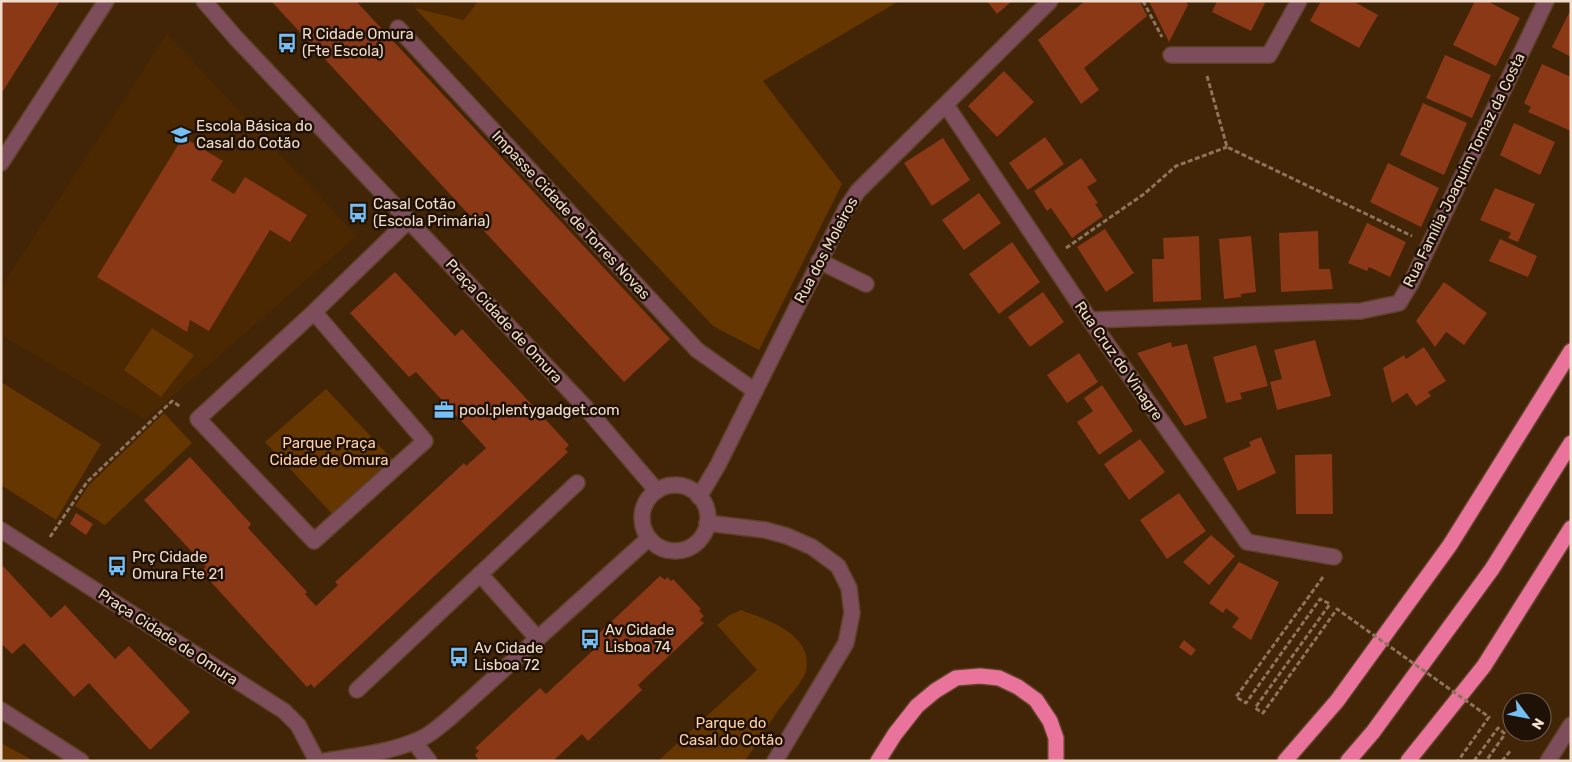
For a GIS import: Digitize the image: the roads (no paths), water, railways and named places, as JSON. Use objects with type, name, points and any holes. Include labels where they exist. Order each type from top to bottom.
[{"type":"highway","points":[[1285,761],[1337,700],[1450,545],[1571,351]]},
{"type":"highway","points":[[1348,761],[1373,732],[1492,569],[1571,443]]},
{"type":"highway","points":[[1408,761],[1484,666],[1571,528]]},
{"type":"highway","points":[[878,761],[895,734],[917,706],[935,691],[956,678],[980,676],[999,678],[1018,686],[1036,700],[1050,720],[1056,738],[1056,761]]},
{"type":"street","points":[[1,163],[106,1]]},
{"type":"street","name":"Praça Cidade de Omura","points":[[204,1],[229,30],[586,408],[657,491]]},
{"type":"street","name":"Rua dos Moleiros","points":[[699,497],[718,466],[819,261],[846,209],[858,191],[1050,1]]},
{"type":"street","points":[[1171,55],[1269,55],[1298,1]]},
{"type":"street","name":"Rua Família Joaquim Tomaz da Costa","points":[[1090,320],[1361,311],[1399,303],[1411,284],[1546,1]]},
{"type":"street","name":"Impasse Cidade de Torres Novas","points":[[398,28],[697,350],[755,391]]},
{"type":"street","name":"Rua Cruz do Vinagre","points":[[946,105],[1090,320],[1247,542],[1334,557]]},
{"type":"street","points":[[314,312],[425,441],[314,541],[198,418],[314,312],[409,220]]},
{"type":"street","points":[[819,261],[866,284]]},
{"type":"street","points":[[357,690],[577,483]]},
{"type":"street","points":[[667,486],[679,486],[690,489],[699,497],[707,513],[707,523],[699,540],[692,546],[674,552],[655,546],[643,529],[642,513],[648,498],[667,486]]},
{"type":"street","points":[[707,523],[766,530],[787,536],[812,547],[838,566],[849,588],[852,613],[846,643],[775,761]]},
{"type":"street","name":"Praça Cidade de Omura","points":[[1,530],[284,712],[298,725],[317,761]]},
{"type":"street","points":[[325,761],[392,749],[414,742],[433,731],[538,639],[648,538]]},
{"type":"street","points":[[480,574],[538,639]]},
{"type":"street","points":[[1,710],[81,761]]},
{"type":"street","points":[[1548,761],[1571,725]]},
{"type":"street","points":[[414,742],[429,761]]},
{"type":"place","name":"R Cidade Omura (Fte Escola)","points":[[287,43]]},
{"type":"place","name":"Escola Básica do Casal do Cotão","points":[[181,135]]},
{"type":"place","name":"Casal Cotão (Escola Primária)","points":[[358,213]]},
{"type":"place","name":"pool.plentygadget.com","points":[[444,410]]},
{"type":"place","name":"Prç Cidade Omura Fte 21","points":[[117,566]]},
{"type":"place","name":"Av Cidade Lisboa 74","points":[[590,639]]},
{"type":"place","name":"Av Cidade Lisboa 72","points":[[459,657]]},
{"type":"park label","name":"Parque Praça Cidade de Omura","points":[[329,452]]},
{"type":"park label","name":"Parque do Casal do Cotão","points":[[731,732]]}]
